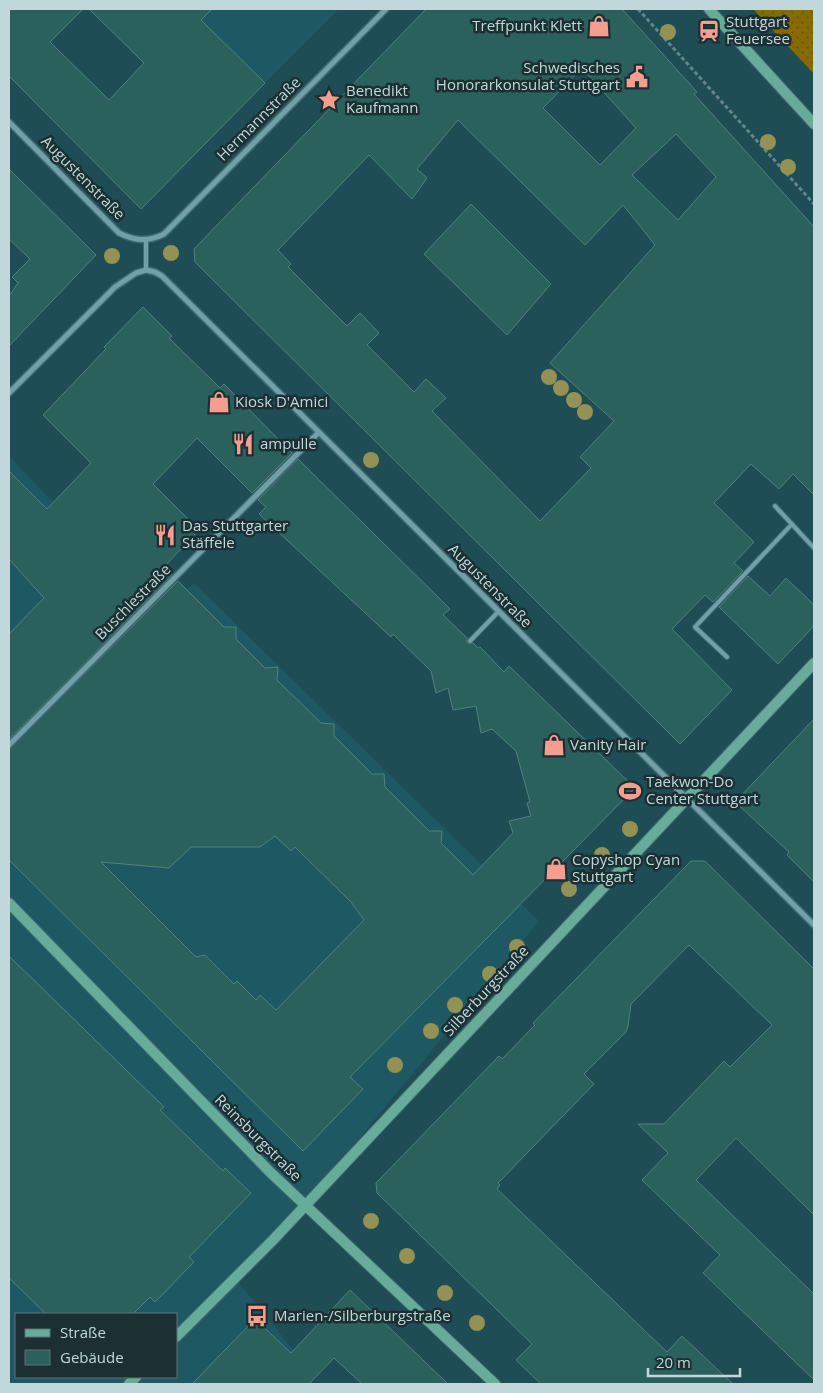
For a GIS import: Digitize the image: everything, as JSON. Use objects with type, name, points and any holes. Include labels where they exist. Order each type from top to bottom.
[{"type":"street","name":"Hermannstraße","points":[[146,240],[164,234],[386,9]]},
{"type":"street","points":[[709,9],[814,124]]},
{"type":"street","name":"Augustenstraße","points":[[9,122],[119,232],[132,240],[146,240]]},
{"type":"street","name":"Augustenstraße","points":[[146,270],[162,276],[814,925]]},
{"type":"street","points":[[9,393],[115,287],[136,273],[146,270]]},
{"type":"street","name":"Buschlestraße","points":[[9,745],[318,433]]},
{"type":"street","name":"Silberburgstraße","points":[[178,1335],[304,1206],[688,800],[727,754],[814,663]]},
{"type":"street","name":"Reinsburgstraße","points":[[9,903],[304,1206],[495,1384]]},
{"type":"lane","points":[[146,240],[146,270]]},
{"type":"lane","points":[[775,506],[814,548]]},
{"type":"lane","points":[[726,656],[695,627],[792,524]]},
{"type":"lane","points":[[470,641],[498,612]]},
{"type":"path","points":[[638,9],[814,204]]},
{"type":"shaded area","points":[[89,9],[339,9],[265,83],[211,30],[151,70]]},
{"type":"shaded area","points":[[753,9],[814,9],[814,74]]},
{"type":"shaded area","points":[[9,456],[160,614],[194,583],[539,921],[304,1205],[235,1278],[298,1356],[311,1384],[9,1384]]},
{"type":"building","points":[[9,9],[83,9],[50,42],[109,100],[144,63],[89,9],[212,9],[201,20],[265,83],[141,209],[9,76]]},
{"type":"building","points":[[426,9],[622,9],[697,92],[694,94],[814,227],[814,495],[793,474],[779,489],[751,464],[714,503],[754,542],[734,563],[743,571],[713,602],[705,595],[672,629],[732,690],[680,744],[195,262],[194,249]],"holes":[[[582,68],[636,128],[600,165],[543,108]],[[458,120],[585,245],[623,205],[655,245],[550,363],[614,421],[580,457],[591,468],[540,521],[432,411],[446,398],[426,379],[414,392],[367,345],[379,333],[360,313],[347,326],[288,267],[291,264],[278,250],[369,155],[412,199],[427,178],[417,169]],[[676,134],[716,177],[678,220],[632,175]]]},
{"type":"building","points":[[9,169],[96,255],[9,346],[9,296],[18,283],[12,277],[30,259],[9,239]]},
{"type":"building","points":[[471,204],[551,284],[507,335],[424,254]]},
{"type":"building","points":[[143,307],[172,336],[169,338],[220,388],[224,384],[292,453],[252,493],[197,438],[153,484],[199,530],[164,567],[172,575],[9,739],[9,634],[44,598],[9,559],[9,471],[47,509],[91,463],[43,415]]},
{"type":"building","points":[[298,459],[450,609],[443,615],[467,638],[467,643],[473,643],[478,648],[480,647],[504,672],[509,666],[635,788],[350,1077],[363,1089],[303,1151],[9,860],[9,749],[178,581],[224,627],[236,627],[236,639],[265,668],[278,667],[277,680],[321,723],[334,724],[334,736],[372,774],[384,774],[385,787],[429,831],[442,831],[441,843],[473,875],[513,833],[509,821],[531,816],[527,803],[530,802],[516,751],[492,729],[481,733],[476,706],[453,710],[448,688],[436,693],[431,671],[393,634],[391,637],[259,514],[266,507],[258,500]],"holes":[[[275,836],[291,851],[295,847],[351,902],[364,920],[276,1010],[260,995],[256,1000],[237,981],[234,984],[205,955],[196,957],[101,862],[169,868],[191,847],[260,847]]]},
{"type":"building","points":[[748,576],[770,596],[786,578],[814,605],[814,626],[778,664],[719,607]]},
{"type":"building","points":[[814,719],[814,882],[787,855],[789,852],[735,802]]},
{"type":"building","points":[[691,861],[705,861],[814,969],[814,1215],[736,1138],[696,1180],[814,1294],[814,1380],[703,1273],[720,1255],[642,1180],[668,1153],[638,1124],[664,1124],[724,1061],[730,1067],[772,1025],[689,945],[631,1004],[626,1032],[584,1074],[594,1084],[498,1183],[500,1185],[497,1189],[667,1352],[682,1336],[733,1384],[541,1384],[516,1360],[532,1344],[377,1193],[376,1183],[499,1056],[502,1059],[535,1025],[533,1023]]},
{"type":"building","points":[[9,956],[164,1107],[160,1110],[223,1171],[225,1168],[251,1193],[189,1257],[194,1262],[155,1302],[150,1297],[134,1313],[45,1313],[9,1278]]},
{"type":"building","points":[[350,1290],[448,1384],[362,1384],[334,1358],[309,1384],[192,1384],[255,1319],[291,1353]]},
{"type":"place","name":"Treffpunkt Klett","points":[[599,26]]},
{"type":"place","name":"Stuttgart Feuersee","points":[[709,31]]},
{"type":"place","name":"Schwedisches Honorarkonsulat Stuttgart","points":[[637,77]]},
{"type":"place","name":"Benedikt Kaufmann","points":[[329,100]]},
{"type":"place","name":"Kiosk D'Amici","points":[[219,402]]},
{"type":"place","name":"ampulle","points":[[243,444]]},
{"type":"place","name":"Das Stuttgarter Stäffele","points":[[165,535]]},
{"type":"place","name":"Vanity Hair","points":[[554,745]]},
{"type":"place","name":"Taekwon-Do Center Stuttgart","points":[[630,791]]},
{"type":"place","name":"Copyshop Cyan Stuttgart","points":[[556,869]]},
{"type":"place","name":"Marien-/Silberburgstraße","points":[[257,1316]]}]
